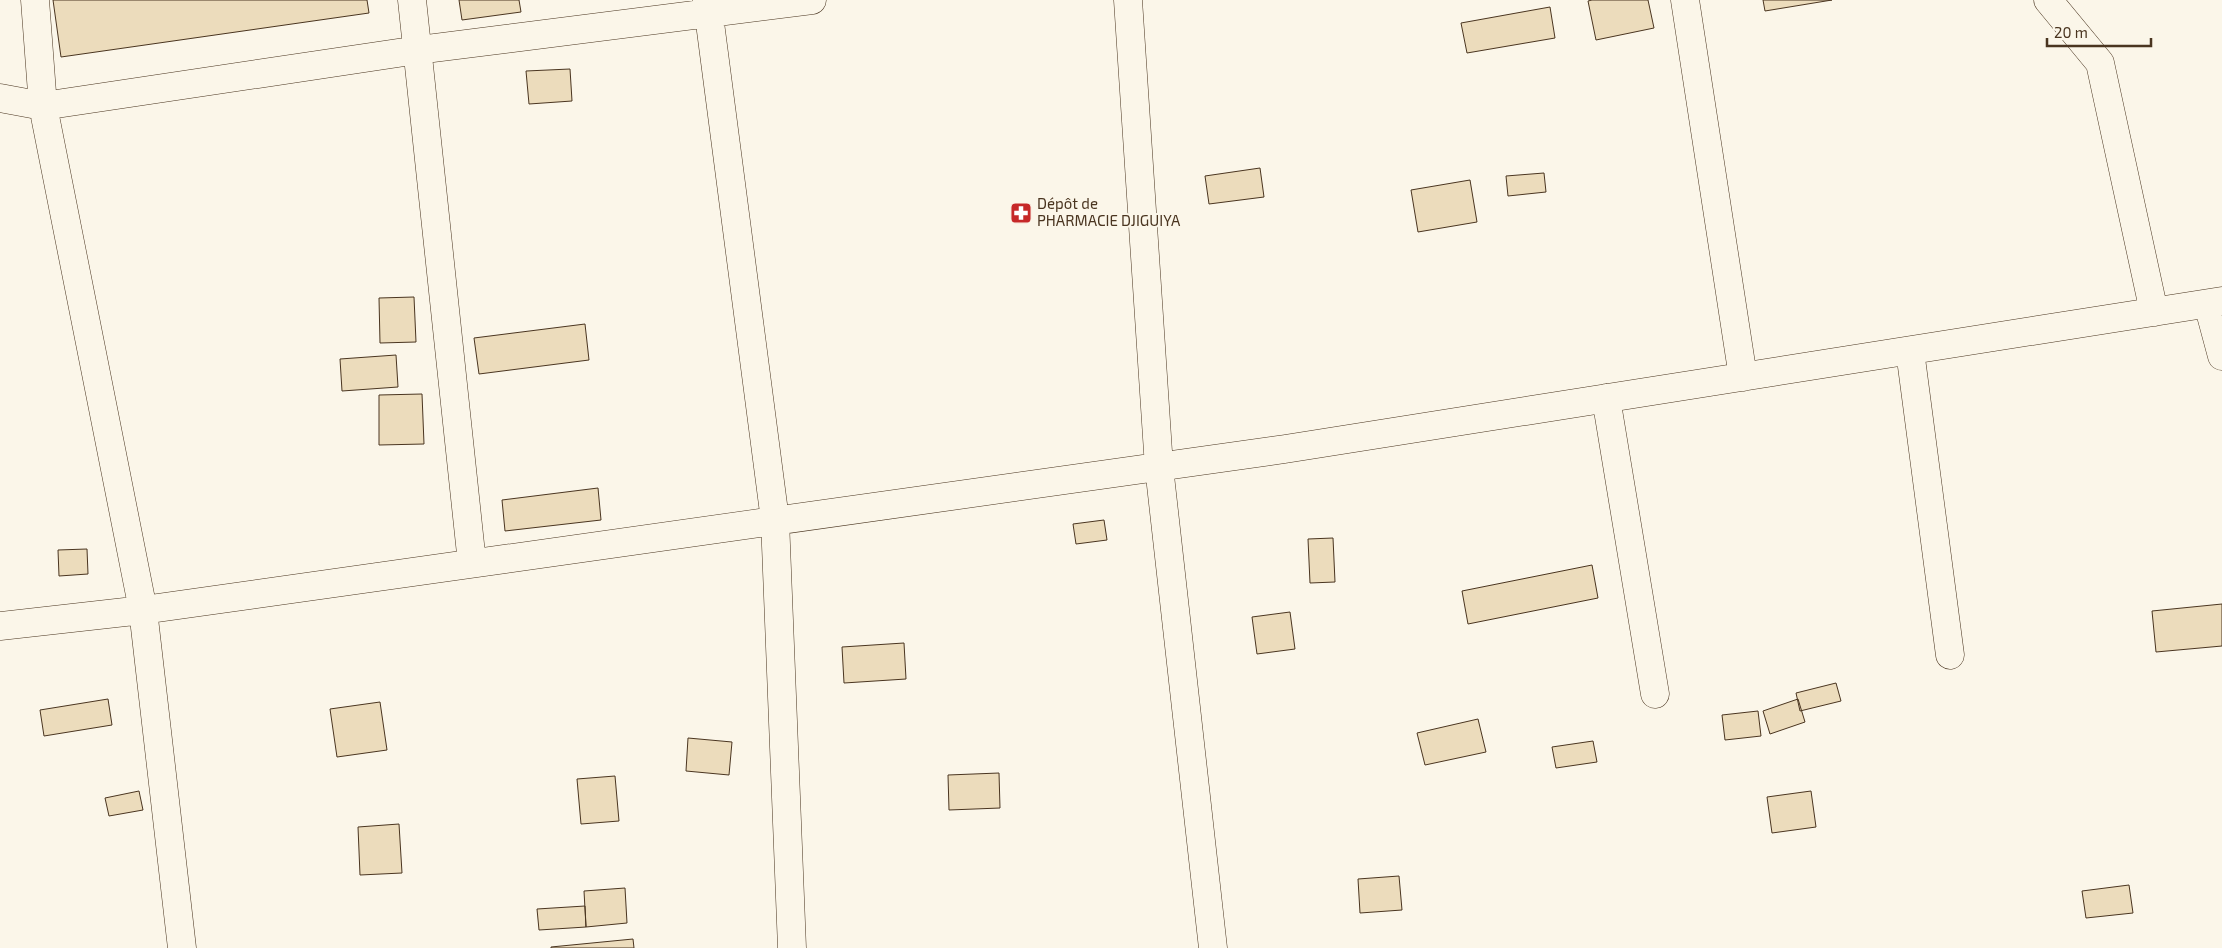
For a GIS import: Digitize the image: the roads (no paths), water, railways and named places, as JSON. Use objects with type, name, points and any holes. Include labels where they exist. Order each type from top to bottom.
[{"type":"street","points":[[35,0],[43,106],[142,610],[182,948]]},
{"type":"street","points":[[412,0],[472,564]]},
{"type":"street","points":[[0,98],[43,106],[708,7],[812,0]]},
{"type":"street","points":[[1128,0],[1159,466],[1213,948]]},
{"type":"street","points":[[1686,0],[1743,376]]},
{"type":"street","points":[[2048,0],[2100,63],[2154,312]]},
{"type":"street","points":[[708,7],[775,520],[792,948]]},
{"type":"street","points":[[0,626],[142,610],[1159,466],[1910,351],[2215,302],[2222,356]]},
{"type":"street","points":[[1910,351],[1950,655]]},
{"type":"street","points":[[1606,398],[1655,694]]},
{"type":"place","name":"Dépôt de PHARMACIE DJIGUIYA","points":[[1021,213]]}]
